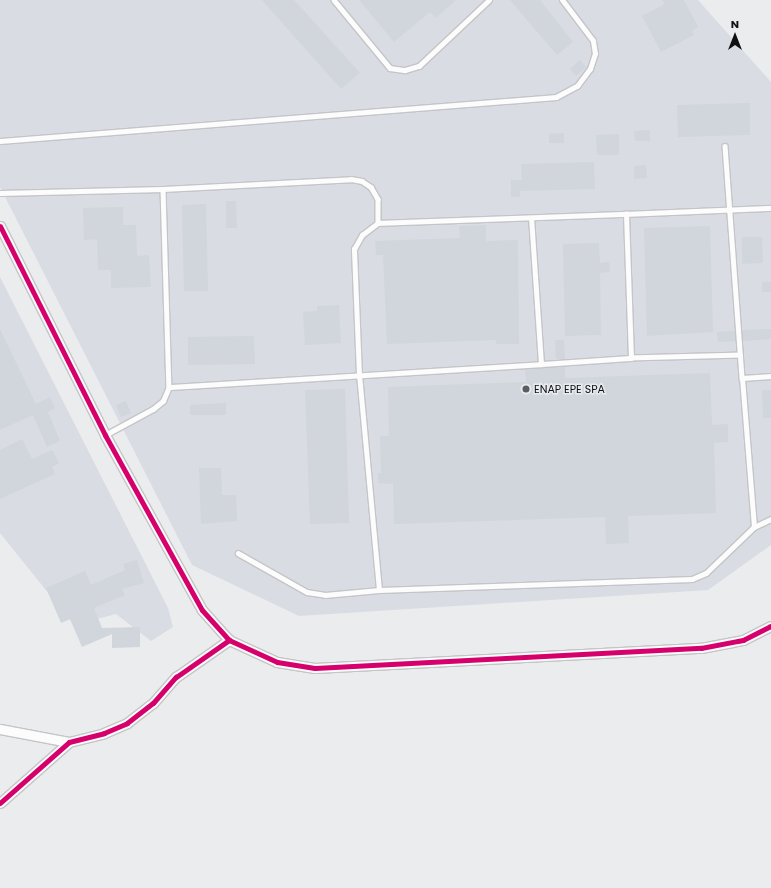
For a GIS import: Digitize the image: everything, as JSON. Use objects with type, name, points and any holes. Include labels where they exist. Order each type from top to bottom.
[{"type":"street","points":[[0,226],[104,435],[202,610],[229,640],[277,662],[315,668],[701,648],[743,640],[771,626]]},
{"type":"street","points":[[0,729],[69,742],[104,733],[127,723],[153,703],[176,677],[229,640]]},
{"type":"street","points":[[0,804],[69,742]]},
{"type":"lane","points":[[334,0],[390,68],[405,70],[419,66],[489,0]]},
{"type":"lane","points":[[0,141],[556,97],[577,86],[590,69],[595,54],[593,41],[562,0]]},
{"type":"lane","points":[[725,146],[754,527]]},
{"type":"lane","points":[[0,193],[163,189],[351,179],[371,187],[378,199],[378,223]]},
{"type":"lane","points":[[104,435],[153,409],[163,401],[168,388],[163,189]]},
{"type":"lane","points":[[379,590],[359,375],[354,249],[362,235],[378,223],[771,208]]},
{"type":"lane","points":[[626,214],[631,358]]},
{"type":"lane","points":[[531,218],[541,364]]},
{"type":"lane","points":[[168,388],[631,358],[740,355]]},
{"type":"lane","points":[[742,378],[771,376]]},
{"type":"lane","points":[[238,553],[307,592],[325,595],[379,590],[692,579],[706,573],[754,527],[771,519]]},
{"type":"shaded area","points":[[0,0],[698,0],[771,82],[771,545],[708,590],[299,616],[192,565],[0,187]]},
{"type":"shaded area","points":[[0,277],[168,608],[173,627],[151,641],[116,614],[74,625],[0,533]]},
{"type":"building","points":[[262,0],[294,0],[360,73],[341,89]]},
{"type":"building","points":[[359,0],[456,0],[436,18],[430,12],[394,42]]},
{"type":"building","points":[[510,0],[540,0],[573,42],[557,55]]},
{"type":"building","points":[[662,0],[684,0],[698,27],[692,31],[694,35],[661,52],[642,16],[665,4]]},
{"type":"building","points":[[580,60],[586,67],[576,76],[570,69]]},
{"type":"building","points":[[750,103],[750,135],[678,137],[677,105]]},
{"type":"building","points":[[650,130],[650,141],[635,141],[634,131]]},
{"type":"building","points":[[564,133],[564,143],[549,143],[549,134]]},
{"type":"building","points":[[619,134],[619,155],[597,155],[596,135]]},
{"type":"building","points":[[594,162],[595,189],[520,191],[520,197],[511,197],[511,180],[522,180],[521,164]]},
{"type":"building","points":[[646,165],[647,178],[634,179],[634,166]]},
{"type":"building","points":[[226,201],[236,201],[237,228],[226,228]]},
{"type":"building","points":[[206,204],[208,291],[184,291],[182,205]]},
{"type":"building","points":[[123,207],[123,225],[136,225],[137,256],[149,255],[151,287],[111,288],[111,270],[98,270],[97,239],[84,240],[83,208]]},
{"type":"building","points":[[486,225],[486,241],[518,240],[519,344],[496,344],[496,340],[387,344],[383,255],[376,255],[375,241],[460,238],[459,226]]},
{"type":"building","points":[[710,226],[713,332],[647,336],[644,228]]},
{"type":"building","points":[[742,237],[762,237],[763,263],[742,264]]},
{"type":"building","points":[[599,243],[600,263],[609,262],[610,272],[600,273],[601,335],[565,336],[563,244]]},
{"type":"building","points":[[762,282],[771,282],[771,292],[762,292]]},
{"type":"building","points":[[339,305],[341,343],[305,345],[303,312],[317,311],[317,306]]},
{"type":"building","points":[[0,329],[36,404],[50,397],[55,408],[48,412],[60,441],[47,447],[33,415],[0,430]]},
{"type":"building","points":[[771,329],[771,339],[743,341],[742,330]]},
{"type":"building","points":[[735,331],[736,341],[718,342],[717,332]]},
{"type":"building","points":[[254,336],[255,364],[188,365],[188,337]]},
{"type":"building","points":[[555,340],[564,340],[565,359],[556,359]]},
{"type":"building","points":[[565,366],[565,378],[710,373],[712,425],[728,424],[728,442],[714,443],[716,513],[628,516],[629,543],[606,544],[605,517],[394,524],[393,484],[378,483],[378,473],[381,473],[380,436],[389,436],[388,387],[526,382],[525,369]]},
{"type":"building","points":[[345,389],[349,523],[310,524],[305,390]]},
{"type":"building","points":[[762,390],[771,390],[771,418],[763,418]]},
{"type":"building","points":[[126,401],[131,413],[121,417],[116,405]]},
{"type":"building","points":[[226,403],[226,415],[190,415],[190,405]]},
{"type":"building","points":[[22,439],[32,459],[52,450],[59,463],[52,467],[55,474],[0,499],[0,450]]},
{"type":"building","points":[[199,468],[221,468],[222,495],[236,495],[237,521],[201,524]]},
{"type":"building","points":[[137,560],[144,583],[122,589],[125,595],[94,608],[102,628],[140,627],[140,647],[112,648],[112,634],[82,647],[70,619],[61,623],[46,588],[85,571],[91,585],[125,570],[123,564]]},
{"type":"cycle path","points":[[0,226],[105,435],[202,610],[229,640],[277,662],[315,668],[701,648],[743,640],[771,626]]},
{"type":"cycle path","points":[[0,803],[69,742],[104,733],[127,723],[153,703],[176,677],[229,640]]},
{"type":"place","name":"ENAP EPE SPA","points":[[526,389]]}]
